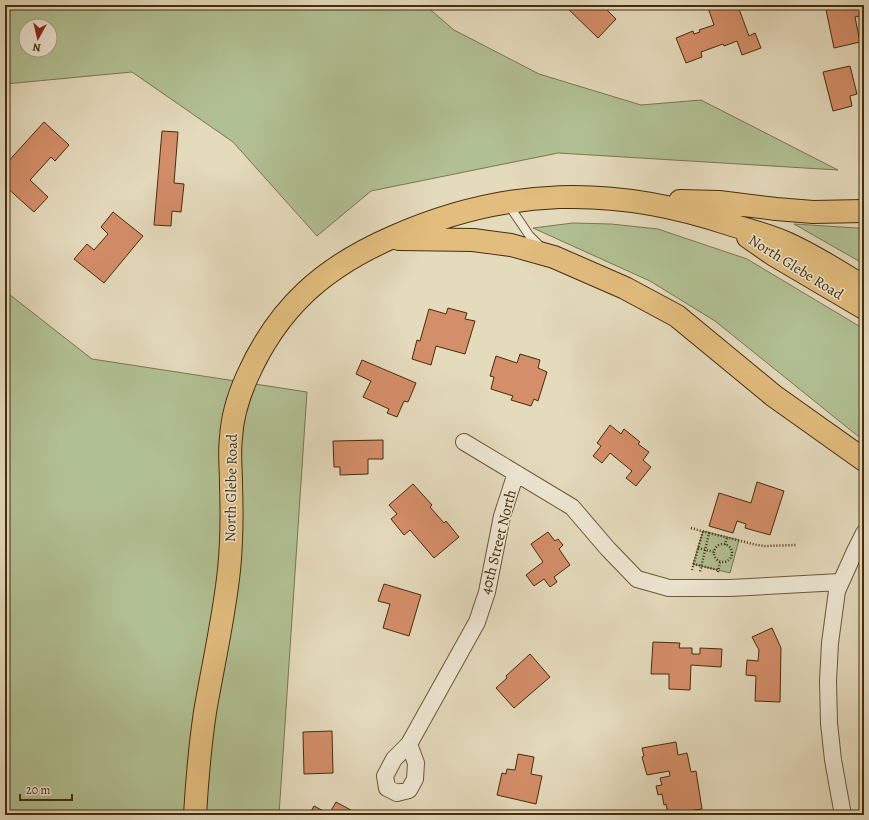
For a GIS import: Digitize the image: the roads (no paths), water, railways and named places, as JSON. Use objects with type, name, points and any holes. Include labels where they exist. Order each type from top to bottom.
[{"type":"main road","name":"North Glebe Road","points":[[195,815],[198,767],[205,714],[228,582],[232,531],[230,440],[238,402],[246,379],[263,347],[282,318],[312,285],[338,266],[387,239],[438,219],[474,208],[506,202],[577,196],[632,201],[684,210],[729,224],[782,241],[810,255],[864,287]]},
{"type":"main road","points":[[632,201],[719,202],[776,210],[813,212],[864,210]]},
{"type":"main road","name":"North Glebe Road","points":[[729,224],[774,255],[864,308]]},
{"type":"main road","points":[[387,239],[473,240],[511,245],[554,257],[625,288],[677,316],[774,396],[864,460]]},
{"type":"street","points":[[464,442],[516,473]]},
{"type":"street","name":"40th Street North","points":[[409,744],[477,622],[487,592],[502,516],[516,473],[572,506],[608,549],[637,579],[669,588],[730,588],[840,582]]},
{"type":"street","points":[[843,815],[831,741],[828,681],[831,629],[840,582],[864,533]]},
{"type":"lane","points":[[506,202],[529,235],[554,257]]}]
